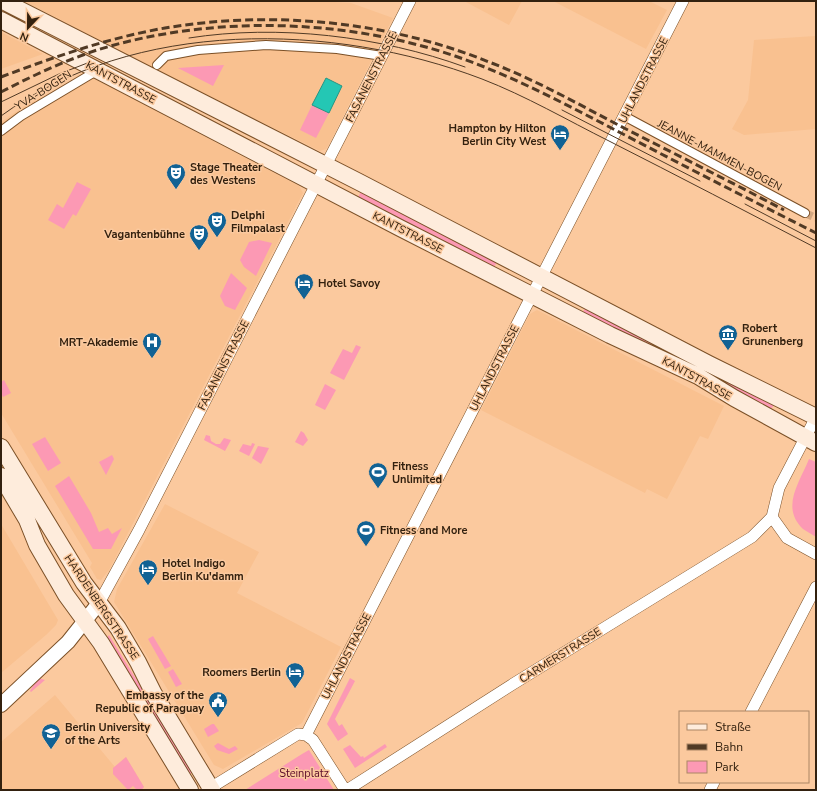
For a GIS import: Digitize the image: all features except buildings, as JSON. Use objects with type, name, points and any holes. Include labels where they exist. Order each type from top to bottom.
[{"type":"main road","name":"KANTSTRASSE","points":[[3,1],[327,166],[709,364],[816,417]]},
{"type":"main road","name":"KANTSTRASSE","points":[[1,20],[317,185],[610,335],[698,376],[734,398],[811,440]]},
{"type":"main road","name":"HARDENBERGSTRASSE","points":[[1,447],[76,570],[113,621],[210,789]]},
{"type":"main road","name":"HARDENBERGSTRASSE","points":[[1,476],[27,520],[41,553],[66,595],[101,643],[190,790]]},
{"type":"street","name":"FASANENSTRASSE","points":[[1,705],[68,642],[99,603],[140,530],[410,1]]},
{"type":"street","name":"UHLANDSTRASSE","points":[[306,735],[683,1]]},
{"type":"street","points":[[157,65],[166,56],[198,50],[266,45],[337,49],[382,56]]},
{"type":"street","name":"YVA-BOGEN","points":[[1,131],[21,116],[98,70]]},
{"type":"street","name":"JEANNE-MAMMEN-BOGEN","points":[[624,116],[805,213]]},
{"type":"street","points":[[816,417],[811,440],[779,488],[772,517],[787,538],[816,554]]},
{"type":"street","name":"CARMERSTRASSE","points":[[346,790],[512,684],[752,537],[772,517]]},
{"type":"street","points":[[752,711],[816,586]]},
{"type":"street","points":[[210,789],[298,734],[306,735],[313,740],[346,790]]},
{"type":"shaded area","points":[[24,1],[318,1],[351,3],[393,18],[328,146],[326,149],[320,151],[159,71]]},
{"type":"shaded area","points":[[464,1],[522,1],[509,25]]},
{"type":"shaded area","points":[[553,1],[649,1],[667,10],[646,49]]},
{"type":"shaded area","points":[[1,32],[43,54],[1,69]]},
{"type":"shaded area","points":[[815,36],[816,129],[744,135],[732,129],[748,100],[754,40]]},
{"type":"shaded area","points":[[87,75],[299,186],[303,193],[109,570],[101,580],[97,579],[90,567],[92,563],[1,413],[1,122],[23,107],[74,80]]},
{"type":"shaded area","points":[[537,310],[724,406],[708,439],[700,436],[667,499],[647,489],[645,493],[481,410],[530,314]]},
{"type":"shaded area","points":[[165,504],[259,552],[237,593],[341,647],[302,723],[223,769],[214,765],[114,602],[117,589]]},
{"type":"shaded area","points":[[1,524],[58,620],[56,625],[46,635],[1,673]]},
{"type":"shaded area","name":"Berlin University of the Arts","points":[[55,695],[115,767],[126,757],[144,787],[141,790],[1,790],[1,742]]},
{"type":"green space","points":[[224,65],[213,86],[178,68]]},
{"type":"green space","points":[[312,105],[329,113],[316,138],[300,130]]},
{"type":"green space","points":[[77,182],[91,189],[76,216],[73,214],[64,229],[48,220],[57,204],[63,208]]},
{"type":"green space","points":[[361,192],[497,262],[494,267],[358,197]]},
{"type":"green space","points":[[259,240],[272,243],[256,276],[244,267],[240,260],[249,242]]},
{"type":"green space","points":[[231,273],[247,288],[235,310],[225,306],[220,296]]},
{"type":"green space","points":[[585,308],[774,405],[771,409],[583,312]]},
{"type":"green space","points":[[356,345],[361,347],[344,380],[330,373],[343,349],[352,353]]},
{"type":"green space","points":[[4,380],[11,393],[3,397],[1,393],[1,382]]},
{"type":"green space","points":[[325,384],[336,390],[325,410],[315,405]]},
{"type":"green space","points":[[301,431],[308,440],[303,446],[295,442]]},
{"type":"green space","points":[[206,435],[210,436],[211,441],[216,444],[220,444],[224,438],[231,440],[225,451],[204,440]]},
{"type":"green space","points":[[45,437],[61,463],[48,471],[32,444]]},
{"type":"green space","points":[[252,443],[255,444],[249,456],[239,451],[243,444],[251,446]]},
{"type":"green space","points":[[258,446],[269,448],[261,464],[252,458]]},
{"type":"green space","points":[[112,455],[114,459],[106,475],[99,462]]},
{"type":"green space","points":[[809,459],[816,462],[816,537],[803,529],[796,521],[792,503],[797,485]]},
{"type":"green space","points":[[69,476],[91,513],[99,532],[108,528],[112,534],[122,528],[111,549],[93,549],[55,486]]},
{"type":"green space","points":[[109,635],[193,772],[188,775],[106,639]]},
{"type":"green space","points":[[153,636],[171,666],[165,669],[148,639]]},
{"type":"green space","points":[[173,669],[182,684],[176,687],[168,672]]},
{"type":"green space","points":[[38,678],[45,680],[31,692],[30,691]]},
{"type":"green space","points":[[350,678],[355,681],[335,719],[339,726],[342,724],[348,734],[338,741],[327,724]]},
{"type":"green space","points":[[214,724],[219,731],[208,737],[204,729]]},
{"type":"green space","points":[[218,743],[229,749],[235,746],[238,749],[229,754],[217,750],[214,746]]},
{"type":"green space","points":[[385,744],[387,747],[355,768],[343,749],[350,745],[361,757],[363,756],[364,758]]},
{"type":"green space","name":"Steinplatz","points":[[309,750],[334,790],[245,790],[302,754]]},
{"type":"green space","points":[[126,757],[144,787],[141,790],[137,790],[133,786],[128,790],[113,774],[113,768]]},
{"type":"water","points":[[326,78],[342,86],[329,113],[312,105]]},
{"type":"tunnel","points":[[805,213],[816,218]]},
{"type":"tram line","points":[[189,38],[258,32],[328,36],[399,47],[465,67]]},
{"type":"tram line","points":[[1,116],[54,84],[111,61],[172,46],[236,39],[299,40],[363,47],[424,60],[482,79],[514,93],[546,108],[816,248]]},
{"type":"tram line","points":[[1,102],[59,74],[90,62]]},
{"type":"tram line","points":[[562,110],[700,181]]},
{"type":"tram line","points":[[745,204],[816,241]]},
{"type":"railway","points":[[1,77],[61,55],[123,37],[165,28],[247,20],[288,20],[370,28],[411,37],[450,48],[506,69],[558,93],[784,210]]},
{"type":"railway","points":[[1,92],[48,69],[97,50],[140,39],[185,31],[230,26],[276,26],[322,28],[368,34],[412,43],[455,56],[519,82],[816,233]]},
{"type":"place","name":"Hampton by Hilton Berlin City West","points":[[560,151]]},
{"type":"place","name":"Stage Theater des Westens","points":[[176,190]]},
{"type":"place","name":"Delphi Filmpalast","points":[[217,238]]},
{"type":"place","name":"Vagantenbühne","points":[[199,251]]},
{"type":"place","name":"Hotel Savoy","points":[[304,300]]},
{"type":"place","name":"Robert Grunenberg","points":[[728,351]]},
{"type":"place","name":"MRT-Akademie","points":[[152,359]]},
{"type":"place","name":"Fitness Unlimited","points":[[378,489]]},
{"type":"place","name":"Fitness and More","points":[[366,547]]},
{"type":"place","name":"Hotel Indigo Berlin Ku'damm","points":[[148,586]]},
{"type":"place","name":"Roomers Berlin","points":[[295,689]]},
{"type":"place","name":"Embassy of the Republic of Paraguay","points":[[218,718]]},
{"type":"place","name":"Berlin University of the Arts","points":[[51,750]]}]
